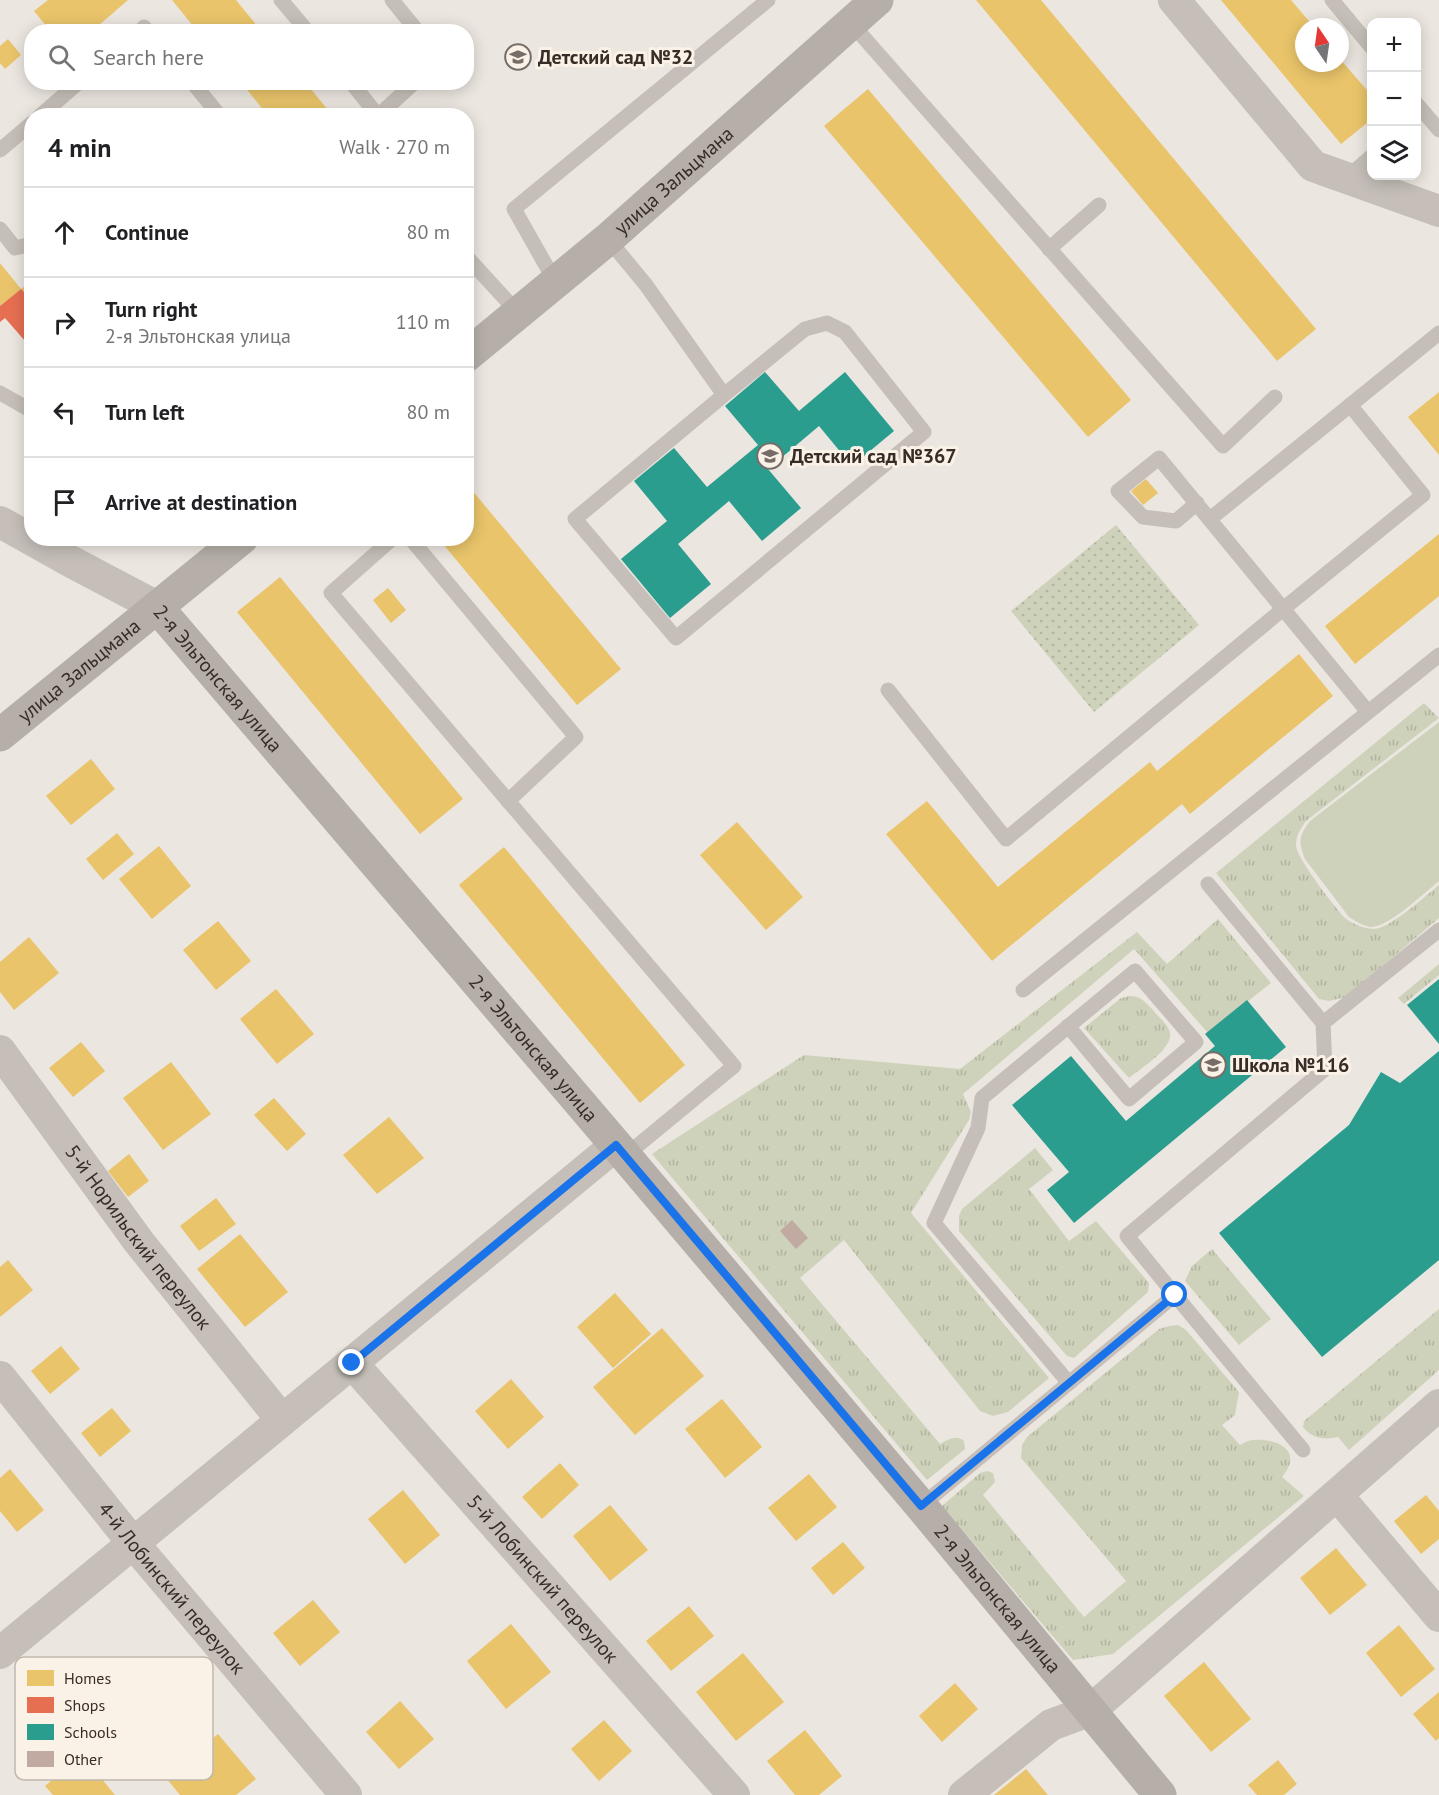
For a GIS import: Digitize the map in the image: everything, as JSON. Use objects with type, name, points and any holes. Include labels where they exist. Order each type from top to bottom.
[{"type":"street","name":"улица Зальцмана","points":[[474,350],[608,239],[877,0]]},
{"type":"street","points":[[1174,0],[1313,166],[1439,211]]},
{"type":"street","name":"2-я Эльтонская улица","points":[[0,522],[24,535]]},
{"type":"street","name":"2-я Эльтонская улица","points":[[43,546],[157,607],[921,1506],[1160,1795]]},
{"type":"street","name":"улица Зальцмана","points":[[0,735],[232,546]]},
{"type":"street","name":"5-й Норильский переулок","points":[[0,1052],[140,1242],[282,1420]]},
{"type":"street","points":[[0,1653],[352,1363],[621,1151]]},
{"type":"street","name":"5-й Лобинский переулок","points":[[352,1363],[734,1795]]},
{"type":"street","name":"4-й Лобинский переулок","points":[[0,1377],[133,1543],[346,1795]]},
{"type":"street","points":[[964,1795],[1052,1725],[1091,1710],[1439,1405]]},
{"type":"street","points":[[1337,1496],[1439,1616]]},
{"type":"lane","points":[[281,0],[301,24]]},
{"type":"lane","points":[[392,0],[412,24]]},
{"type":"lane","points":[[556,283],[514,209],[768,0]]},
{"type":"lane","points":[[1332,0],[1367,43]]},
{"type":"lane","points":[[851,23],[1223,446],[1275,397]]},
{"type":"lane","points":[[49,108],[70,90]]},
{"type":"lane","points":[[199,90],[213,108]]},
{"type":"lane","points":[[358,90],[372,108]]},
{"type":"lane","points":[[386,108],[407,90]]},
{"type":"lane","points":[[1421,113],[1439,130]]},
{"type":"lane","points":[[0,150],[24,130]]},
{"type":"lane","points":[[1347,178],[1367,160]]},
{"type":"lane","points":[[1049,249],[1099,205]]},
{"type":"lane","points":[[0,229],[15,248],[24,246]]},
{"type":"lane","points":[[608,239],[646,285],[724,395]]},
{"type":"lane","points":[[474,265],[519,314]]},
{"type":"lane","points":[[827,323],[845,332],[924,432],[676,638],[575,519],[724,395],[805,329],[827,323]]},
{"type":"lane","points":[[1210,519],[1439,333]]},
{"type":"lane","points":[[0,393],[24,406]]},
{"type":"lane","points":[[888,690],[1006,839],[1423,495],[1350,405]]},
{"type":"lane","points":[[1197,503],[1176,521],[1143,517],[1118,491],[1159,458],[1197,503],[1368,712]]},
{"type":"lane","points":[[384,546],[331,592],[734,1066],[621,1151]]},
{"type":"lane","points":[[417,546],[576,737],[508,801]]},
{"type":"lane","points":[[1023,990],[1439,655]]},
{"type":"lane","points":[[1208,884],[1323,1023],[1325,1069],[1126,1236],[1303,1450]]},
{"type":"lane","points":[[1323,1023],[1439,930]]},
{"type":"lane","points":[[1068,1026],[1129,1099],[1196,1042],[1135,971],[1068,1026],[982,1098],[978,1128],[934,1223],[1069,1383]]},
{"type":"lane","points":[[921,1506],[1175,1295]]},
{"type":"green space","points":[[1116,525],[1199,625],[1094,712],[1011,611]]},
{"type":"green space","points":[[1424,703],[1439,718],[1306,821],[1300,830],[1296,846],[1309,871],[1325,894],[1345,918],[1355,924],[1371,929],[1382,927],[1399,917],[1439,885],[1439,918],[1346,997],[1329,1001],[1319,999],[1216,873]]},
{"type":"green space","points":[[1439,722],[1439,881],[1406,909],[1387,921],[1378,926],[1365,926],[1349,917],[1305,859],[1301,848],[1302,835],[1310,821]]},
{"type":"green space","points":[[1218,919],[1271,983],[1208,1033],[1134,949],[963,1094],[971,1112],[969,1120],[911,1213],[1049,1378],[1008,1412],[993,1416],[980,1411],[844,1240],[800,1278],[940,1444],[955,1438],[964,1441],[965,1449],[927,1480],[652,1154],[804,1055],[960,1069],[1137,932],[1167,964]]},
{"type":"green space","points":[[1439,964],[1439,975],[1404,1004],[1398,998]]},
{"type":"green space","points":[[1130,996],[1140,998],[1166,1024],[1170,1039],[1161,1052],[1129,1078],[1084,1028],[1121,998]]},
{"type":"green space","points":[[1035,1148],[1053,1170],[1029,1189],[1069,1241],[1096,1221],[1149,1283],[1148,1292],[1074,1358],[1067,1356],[959,1231],[959,1216],[962,1209]]},
{"type":"green space","points":[[1212,1249],[1271,1319],[1239,1345],[1185,1281],[1192,1266]]},
{"type":"green space","points":[[1439,1309],[1439,1370],[1349,1450],[1338,1437],[1319,1438],[1310,1434],[1303,1427],[1304,1421]]},
{"type":"green space","points":[[1178,1325],[1186,1330],[1239,1392],[1235,1415],[1222,1425],[1240,1445],[1251,1440],[1262,1440],[1271,1441],[1285,1448],[1290,1460],[1282,1477],[1304,1496],[1113,1654],[1073,1660],[942,1506],[980,1473],[987,1471],[993,1473],[995,1482],[983,1495],[1084,1617],[1126,1581],[1021,1458],[1022,1445],[1027,1437],[1159,1329]]},
{"type":"building: Homes","points":[[48,0],[128,0],[100,24],[45,24],[34,11]]},
{"type":"building: Homes","points":[[172,0],[236,0],[256,24],[192,24]]},
{"type":"building: Homes","points":[[976,0],[1041,0],[1316,329],[1277,361]]},
{"type":"building: Homes","points":[[1221,0],[1291,0],[1306,18],[1295,18],[1295,72],[1349,72],[1349,69],[1367,90],[1367,123],[1341,144]]},
{"type":"building: Homes","points":[[8,39],[21,55],[5,69],[0,63],[0,46]]},
{"type":"building: Homes","points":[[868,89],[1131,400],[1088,437],[824,126]]},
{"type":"building: Homes","points":[[247,90],[312,90],[326,108],[262,108]]},
{"type":"building: Homes","points":[[0,263],[21,289],[0,306]]},
{"type":"building: Homes","points":[[1439,392],[1439,455],[1408,417]]},
{"type":"building: Homes","points":[[1146,479],[1158,493],[1143,505],[1131,491]]},
{"type":"building: Homes","points":[[474,493],[621,669],[577,705],[445,546],[474,546]]},
{"type":"building: Homes","points":[[1439,534],[1439,596],[1355,664],[1325,626]]},
{"type":"building: Homes","points":[[280,577],[463,799],[420,834],[237,612]]},
{"type":"building: Homes","points":[[388,588],[406,610],[391,623],[373,600]]},
{"type":"building: Homes","points":[[1299,654],[1333,696],[1190,814],[1182,804],[992,961],[886,834],[927,801],[998,887],[1150,762],[1157,771]]},
{"type":"building: Homes","points":[[91,759],[115,789],[71,825],[46,796]]},
{"type":"building: Homes","points":[[737,822],[803,897],[766,930],[700,855]]},
{"type":"building: Homes","points":[[117,833],[134,854],[103,880],[86,859]]},
{"type":"building: Homes","points":[[159,846],[191,886],[152,919],[119,879]]},
{"type":"building: Homes","points":[[504,847],[685,1065],[640,1103],[459,885]]},
{"type":"building: Homes","points":[[218,921],[251,961],[216,990],[183,950]]},
{"type":"building: Homes","points":[[29,937],[59,973],[14,1010],[0,992],[0,962]]},
{"type":"building: Homes","points":[[276,989],[314,1034],[277,1064],[240,1019]]},
{"type":"building: Homes","points":[[81,1042],[105,1071],[73,1097],[49,1068]]},
{"type":"building: Homes","points":[[171,1062],[211,1114],[163,1150],[123,1098]]},
{"type":"building: Homes","points":[[274,1098],[306,1134],[287,1151],[254,1115]]},
{"type":"building: Homes","points":[[389,1117],[424,1158],[377,1194],[343,1155]]},
{"type":"building: Homes","points":[[129,1154],[149,1181],[128,1197],[108,1171]]},
{"type":"building: Homes","points":[[216,1198],[236,1224],[199,1251],[180,1226]]},
{"type":"building: Homes","points":[[240,1234],[288,1292],[245,1327],[197,1269]]},
{"type":"building: Homes","points":[[8,1260],[33,1290],[0,1317],[0,1267]]},
{"type":"building: Homes","points":[[615,1293],[651,1334],[613,1368],[577,1327]]},
{"type":"building: Homes","points":[[662,1328],[704,1376],[635,1435],[593,1387]]},
{"type":"building: Homes","points":[[61,1346],[80,1369],[50,1394],[31,1371]]},
{"type":"building: Homes","points":[[511,1379],[544,1417],[508,1449],[475,1411]]},
{"type":"building: Homes","points":[[722,1399],[762,1447],[725,1478],[685,1429]]},
{"type":"building: Homes","points":[[112,1408],[131,1431],[100,1457],[81,1433]]},
{"type":"building: Homes","points":[[560,1463],[579,1485],[542,1519],[522,1497]]},
{"type":"building: Homes","points":[[10,1469],[44,1510],[17,1532],[0,1511],[0,1478]]},
{"type":"building: Homes","points":[[809,1474],[837,1507],[796,1541],[768,1508]]},
{"type":"building: Homes","points":[[403,1490],[440,1535],[405,1564],[368,1519]]},
{"type":"building: Homes","points":[[1426,1495],[1439,1511],[1439,1539],[1421,1554],[1394,1521]]},
{"type":"building: Homes","points":[[610,1505],[648,1550],[610,1581],[573,1536]]},
{"type":"building: Homes","points":[[843,1542],[865,1568],[833,1595],[811,1568]]},
{"type":"building: Homes","points":[[1336,1548],[1367,1585],[1330,1615],[1300,1578]]},
{"type":"building: Homes","points":[[313,1600],[340,1632],[300,1666],[273,1633]]},
{"type":"building: Homes","points":[[689,1606],[714,1636],[671,1671],[646,1641]]},
{"type":"building: Homes","points":[[511,1624],[551,1672],[506,1709],[467,1661]]},
{"type":"building: Homes","points":[[1399,1625],[1435,1669],[1401,1697],[1366,1653]]},
{"type":"building: Homes","points":[[743,1653],[784,1702],[736,1741],[696,1692]]},
{"type":"building: Homes","points":[[1204,1662],[1251,1719],[1211,1752],[1164,1696]]},
{"type":"building: Homes","points":[[955,1683],[978,1709],[942,1742],[919,1716]]},
{"type":"building: Homes","points":[[1439,1692],[1439,1738],[1436,1741],[1413,1714]]},
{"type":"building: Homes","points":[[400,1701],[434,1739],[399,1769],[366,1732]]},
{"type":"building: Homes","points":[[604,1720],[632,1751],[599,1781],[571,1749]]},
{"type":"building: Homes","points":[[805,1730],[842,1776],[819,1795],[795,1795],[767,1761]]},
{"type":"building: Homes","points":[[218,1734],[256,1779],[236,1795],[180,1795],[168,1780],[213,1780],[213,1738]]},
{"type":"building: Homes","points":[[1278,1760],[1297,1784],[1284,1795],[1257,1795],[1248,1785]]},
{"type":"building: Homes","points":[[1026,1769],[1048,1795],[994,1795]]},
{"type":"building: Homes","points":[[52,1780],[103,1780],[115,1795],[53,1795],[45,1786]]},
{"type":"building: Shops","points":[[21,289],[24,292],[24,340],[5,318],[0,322],[0,306]]},
{"type":"building: Schools","points":[[765,372],[799,411],[845,372],[894,431],[852,466],[819,426],[768,469],[801,508],[762,541],[729,501],[678,544],[711,584],[670,618],[621,559],[667,521],[634,481],[674,448],[707,487],[758,445],[725,406]]},
{"type":"building: Schools","points":[[1439,979],[1439,1044],[1407,1005]]},
{"type":"building: Schools","points":[[1247,1000],[1286,1047],[1074,1223],[1047,1190],[1069,1172],[1012,1105],[1071,1056],[1126,1121],[1215,1046],[1205,1034]]},
{"type":"building: Schools","points":[[1439,1051],[1439,1260],[1322,1357],[1219,1233],[1349,1125],[1381,1072],[1400,1083]]},
{"type":"building: Other","points":[[792,1220],[808,1238],[796,1249],[780,1231]]},
{"type":"place","name":"Детский сад №32","points":[[518,57]]},
{"type":"place","name":"Детский сад №367","points":[[770,456]]},
{"type":"place","name":"Школа №116","points":[[1213,1065]]},
{"type":"route","points":[[352,1363],[616,1145],[921,1506],[1175,1295]]}]
